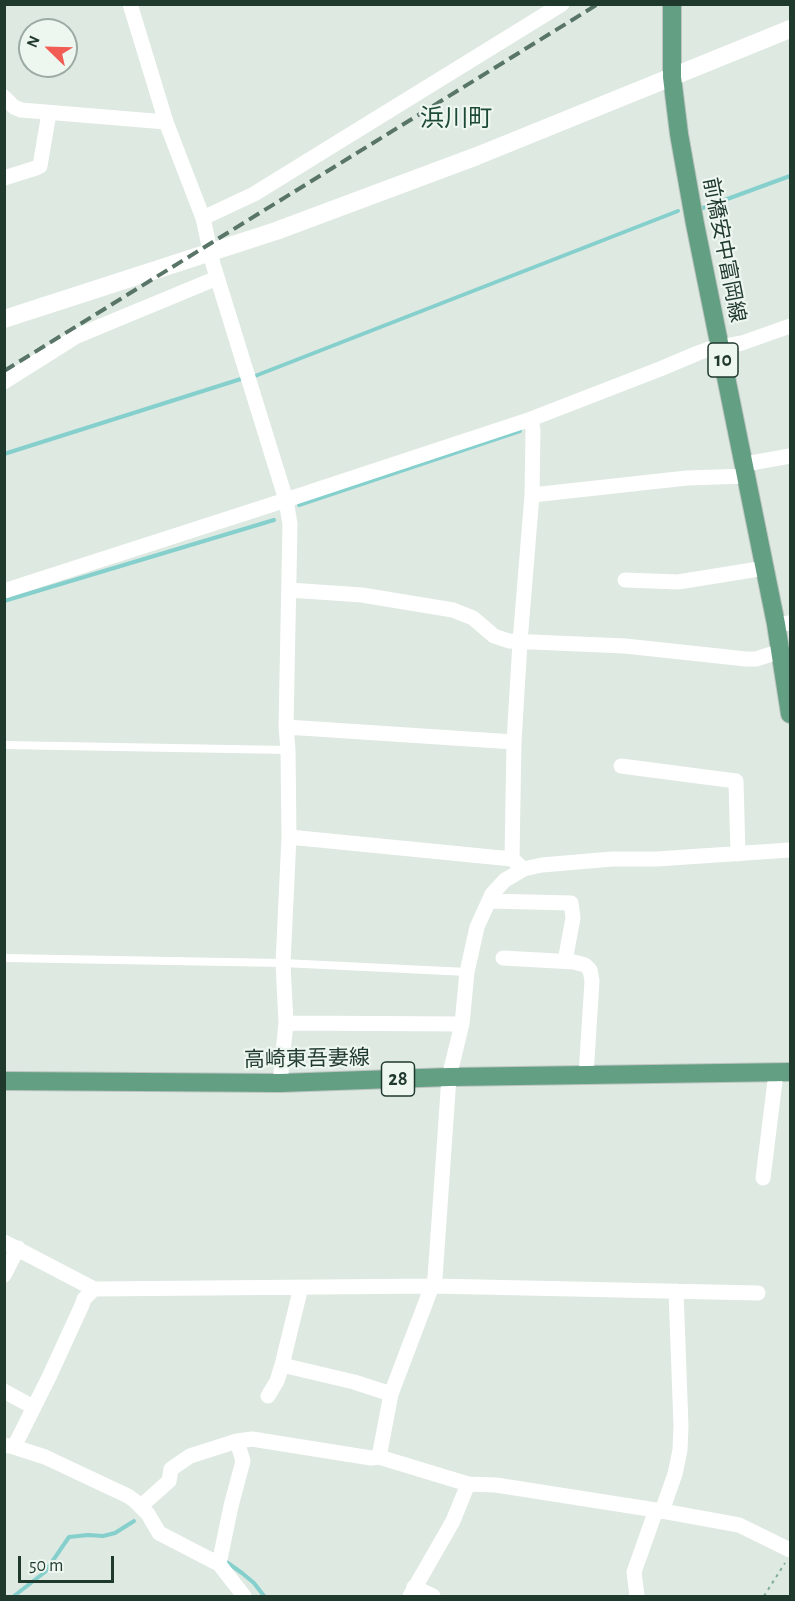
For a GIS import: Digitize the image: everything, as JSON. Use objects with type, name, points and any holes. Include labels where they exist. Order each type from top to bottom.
[{"type":"main road","name":"前橋安中富岡線","points":[[672,4],[672,77],[681,146],[765,568],[784,624],[781,651],[790,714]]},
{"type":"main road","name":"高崎東吾妻線","points":[[4,1081],[280,1083],[449,1077],[783,1072]]},
{"type":"street","points":[[130,4],[166,122],[203,218],[218,278],[286,500],[290,524],[286,727],[289,837],[283,963],[286,1023],[280,1083]]},
{"type":"street","points":[[203,218],[254,194],[562,4]]},
{"type":"street","points":[[4,319],[276,231],[477,156],[790,29]]},
{"type":"street","points":[[4,97],[14,107],[21,110],[166,122]]},
{"type":"street","points":[[4,178],[40,166],[49,113]]},
{"type":"street","points":[[4,382],[77,336],[218,278]]},
{"type":"street","points":[[4,591],[531,419],[709,349],[742,343],[790,326]]},
{"type":"street","points":[[380,1456],[391,1394],[435,1278],[449,1077],[462,1024],[468,972],[477,927],[492,894],[518,864],[514,742],[532,495],[533,430],[531,419]]},
{"type":"street","points":[[532,495],[746,470],[790,456]]},
{"type":"street","points":[[625,580],[678,582],[765,568]]},
{"type":"street","points":[[289,590],[362,595],[453,610],[473,618],[494,636],[509,641],[626,645],[746,659],[756,659],[781,651]]},
{"type":"street","points":[[286,727],[514,742]]},
{"type":"street","points":[[621,766],[736,781],[738,854]]},
{"type":"street","points":[[289,837],[542,865],[790,850]]},
{"type":"street","points":[[489,902],[571,903],[573,918],[565,961]]},
{"type":"street","points":[[503,958],[565,961],[585,965],[590,970],[592,981],[586,1075]]},
{"type":"street","points":[[286,1023],[462,1024]]},
{"type":"street","points":[[763,1178],[783,1072]]},
{"type":"street","points":[[4,1275],[11,1245],[94,1289],[433,1286],[758,1293]]},
{"type":"street","points":[[268,1396],[277,1382],[301,1287]]},
{"type":"street","points":[[94,1289],[84,1299],[50,1375],[9,1446],[45,1457],[128,1496],[148,1514],[159,1533],[219,1564],[244,1596]]},
{"type":"street","points":[[637,1596],[634,1572],[675,1474],[680,1450],[676,1291]]},
{"type":"street","points":[[282,1365],[354,1382],[391,1394]]},
{"type":"street","points":[[4,1391],[33,1407]]},
{"type":"street","points":[[141,1506],[169,1481],[171,1469],[190,1456],[237,1441],[252,1439],[371,1458],[380,1456],[468,1484],[496,1485],[739,1525],[788,1557]]},
{"type":"street","points":[[219,1564],[243,1461],[237,1441]]},
{"type":"street","points":[[433,1596],[412,1592],[453,1521],[468,1484]]},
{"type":"lane","points":[[4,745],[288,750]]},
{"type":"lane","points":[[4,958],[283,963],[468,972]]},
{"type":"path","points":[[764,1596],[788,1557]]},
{"type":"waterway","points":[[700,209],[790,176]]},
{"type":"waterway","points":[[255,376],[678,211]]},
{"type":"waterway","points":[[4,454],[244,378]]},
{"type":"waterway","points":[[299,505],[520,431]]},
{"type":"waterway","points":[[4,601],[274,520]]},
{"type":"waterway","points":[[14,1596],[45,1572],[69,1537],[103,1536],[115,1533],[134,1521]]},
{"type":"waterway","points":[[225,1561],[254,1583],[264,1596]]},
{"type":"railway","points":[[4,371],[598,4]]},
{"type":"district","name":"浜川町","points":[[456,119]]}]
